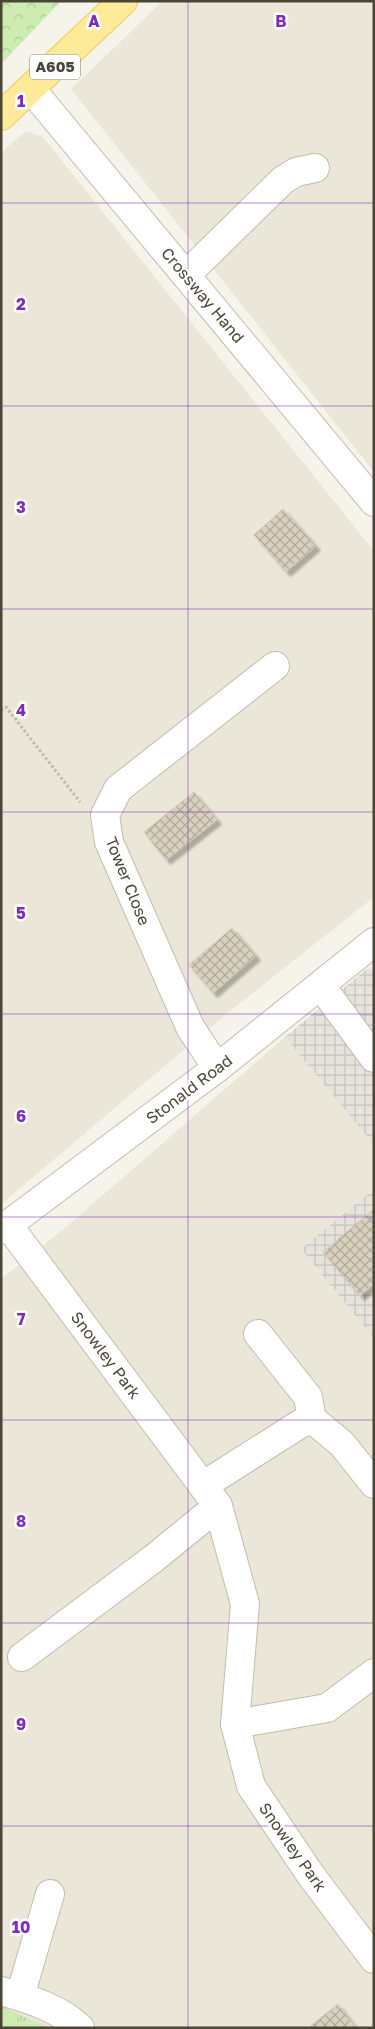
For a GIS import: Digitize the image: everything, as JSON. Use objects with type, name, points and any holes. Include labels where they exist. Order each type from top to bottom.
[{"type":"main road","name":"A605","points":[[1,116],[31,90],[123,1]]},
{"type":"street","name":"Crossway Hand","points":[[31,90],[374,502]]},
{"type":"street","points":[[186,274],[283,180],[296,172],[315,168]]},
{"type":"street","name":"Tower Close","points":[[217,1068],[190,1027],[109,842],[104,815],[118,789],[274,666]]},
{"type":"street","name":"Stonald Road","points":[[4,1228],[217,1068],[374,942]]},
{"type":"street","points":[[321,986],[374,1058]]},
{"type":"street","name":"Snowley Park","points":[[4,1228],[211,1496],[245,1604],[236,1724],[251,1786],[310,1874],[374,1959]]},
{"type":"street","points":[[258,1334],[308,1397],[312,1419],[342,1444],[374,1484]]},
{"type":"street","points":[[22,1657],[153,1559],[211,1496],[300,1424],[312,1419]]},
{"type":"street","points":[[236,1724],[327,1708],[374,1673]]},
{"type":"street","points":[[50,1894],[11,1994],[68,2016],[80,2028]]},
{"type":"path","points":[[1,710],[6,707],[80,803],[104,815]]},
{"type":"shaded area","points":[[163,1],[374,1],[374,472],[71,89]]},
{"type":"shaded area","points":[[26,131],[43,137],[374,551],[374,897],[225,1015],[1,1204],[1,153]]},
{"type":"shaded area","points":[[369,967],[374,973],[374,1145],[285,1037]]},
{"type":"shaded area","points":[[285,1037],[374,1145],[374,1189],[301,1249],[374,1338],[374,2028],[1,2028],[1,1279],[66,1227]]},
{"type":"shaded area","points":[[374,1189],[374,1338],[301,1249]]},
{"type":"green space","points":[[1,1],[61,1],[1,64]]},
{"type":"green space","points":[[1,2006],[49,2028],[1,2028]]},
{"type":"building","points":[[283,509],[316,546],[286,572],[254,535]]},
{"type":"building","points":[[194,792],[217,820],[166,860],[144,832]]},
{"type":"building","points":[[232,928],[256,956],[213,993],[189,965]]},
{"type":"building","points":[[374,1209],[374,1284],[360,1296],[323,1252]]},
{"type":"building","points":[[338,2004],[356,2028],[308,2028]]}]
